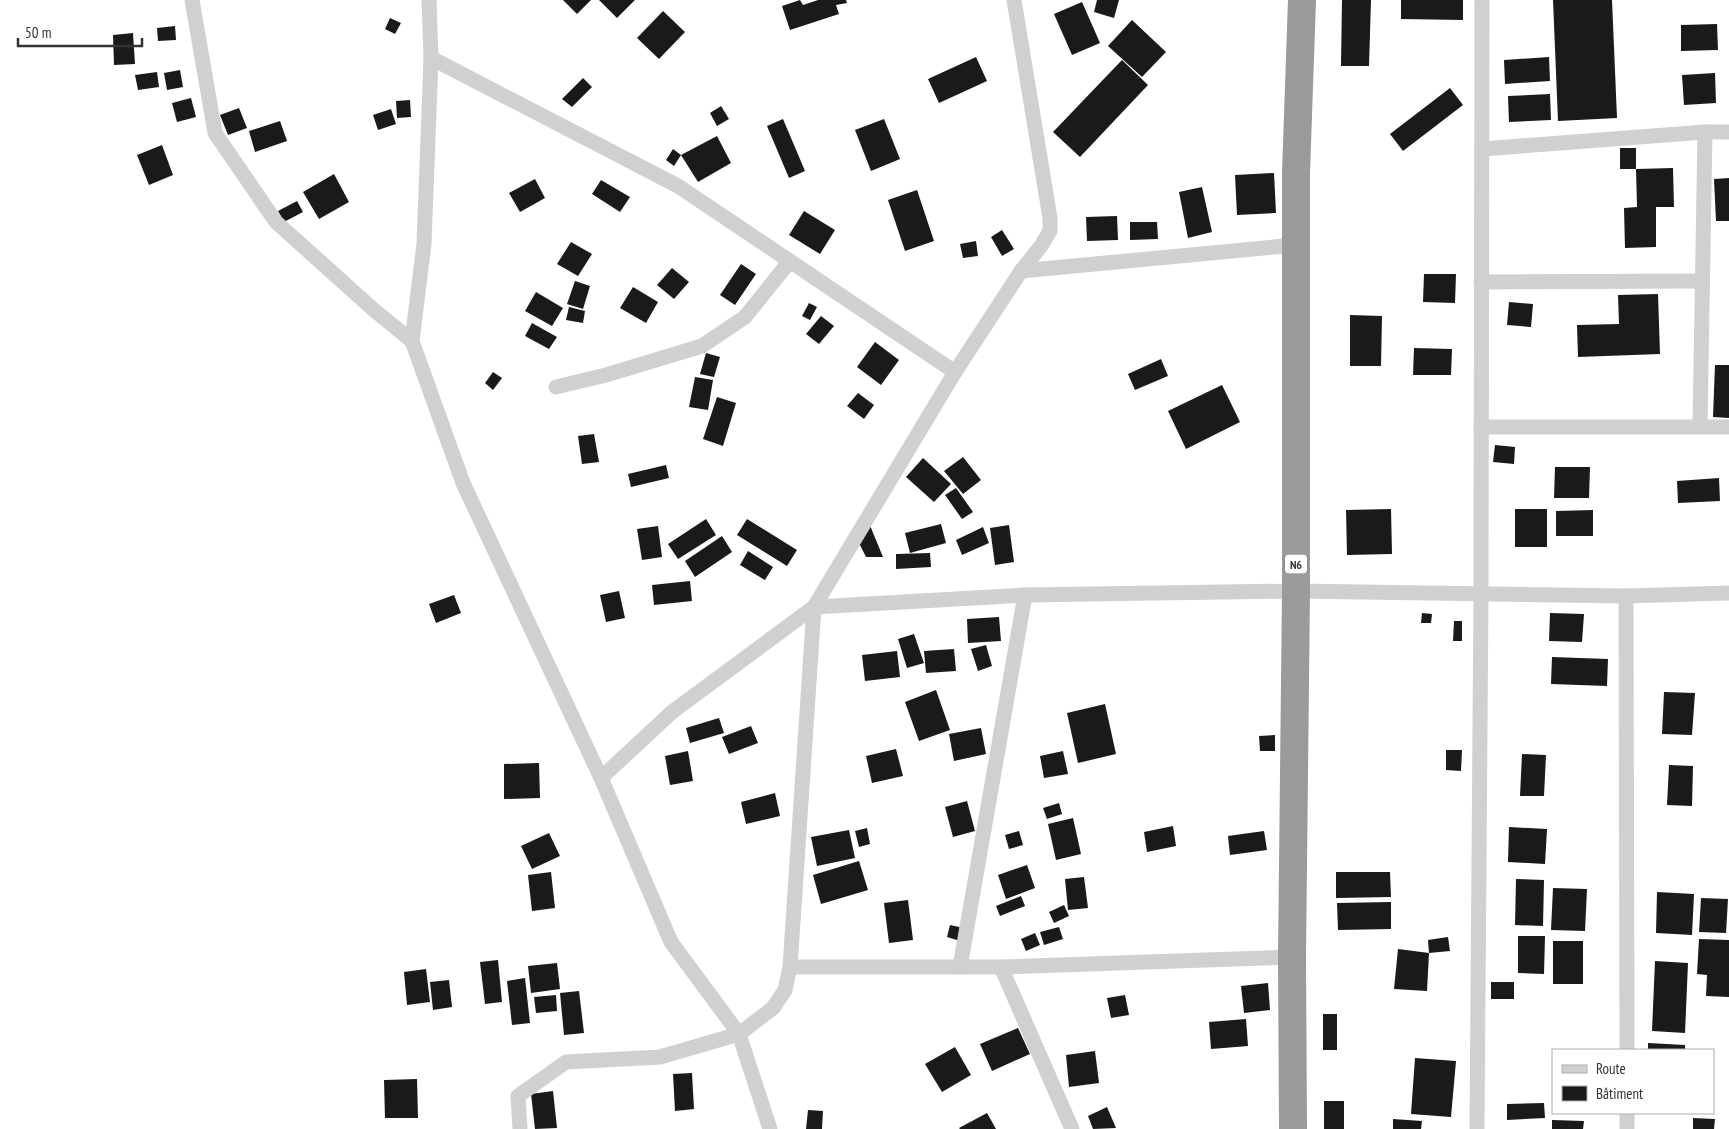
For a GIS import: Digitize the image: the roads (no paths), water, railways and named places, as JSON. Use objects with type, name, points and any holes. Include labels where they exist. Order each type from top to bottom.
[{"type":"highway","name":"N6","points":[[1294,1129],[1292,957],[1296,591],[1295,245],[1302,0]]},
{"type":"street","points":[[192,0],[215,132],[276,222],[374,310],[412,341]]},
{"type":"street","points":[[429,0],[431,58],[424,244],[412,341],[463,483],[602,778],[671,942],[739,1034],[770,1129]]},
{"type":"street","points":[[602,778],[672,712],[814,607],[955,372],[1021,271],[1050,231],[1050,218],[1014,0]]},
{"type":"street","points":[[1476,1129],[1481,593],[1482,0]]},
{"type":"street","points":[[431,58],[678,186],[955,372]]},
{"type":"street","points":[[1482,149],[1705,132],[1729,132]]},
{"type":"street","points":[[1700,426],[1705,132]]},
{"type":"street","points":[[1021,271],[1295,245]]},
{"type":"street","points":[[556,388],[702,346],[745,317],[790,261]]},
{"type":"street","points":[[1482,282],[1702,281]]},
{"type":"street","points":[[1481,427],[1729,427]]},
{"type":"street","points":[[814,607],[1025,595],[1296,591],[1626,596],[1729,593]]},
{"type":"street","points":[[960,967],[1025,595]]},
{"type":"street","points":[[1626,596],[1627,1049]]},
{"type":"street","points":[[520,1129],[518,1096],[566,1062],[660,1057],[739,1034],[773,1008],[785,990],[790,967],[814,607]]},
{"type":"street","points":[[790,967],[1002,967],[1292,957]]},
{"type":"street","points":[[1002,967],[1072,1129]]},
{"type":"street","points":[[1627,1114],[1627,1129]]}]
